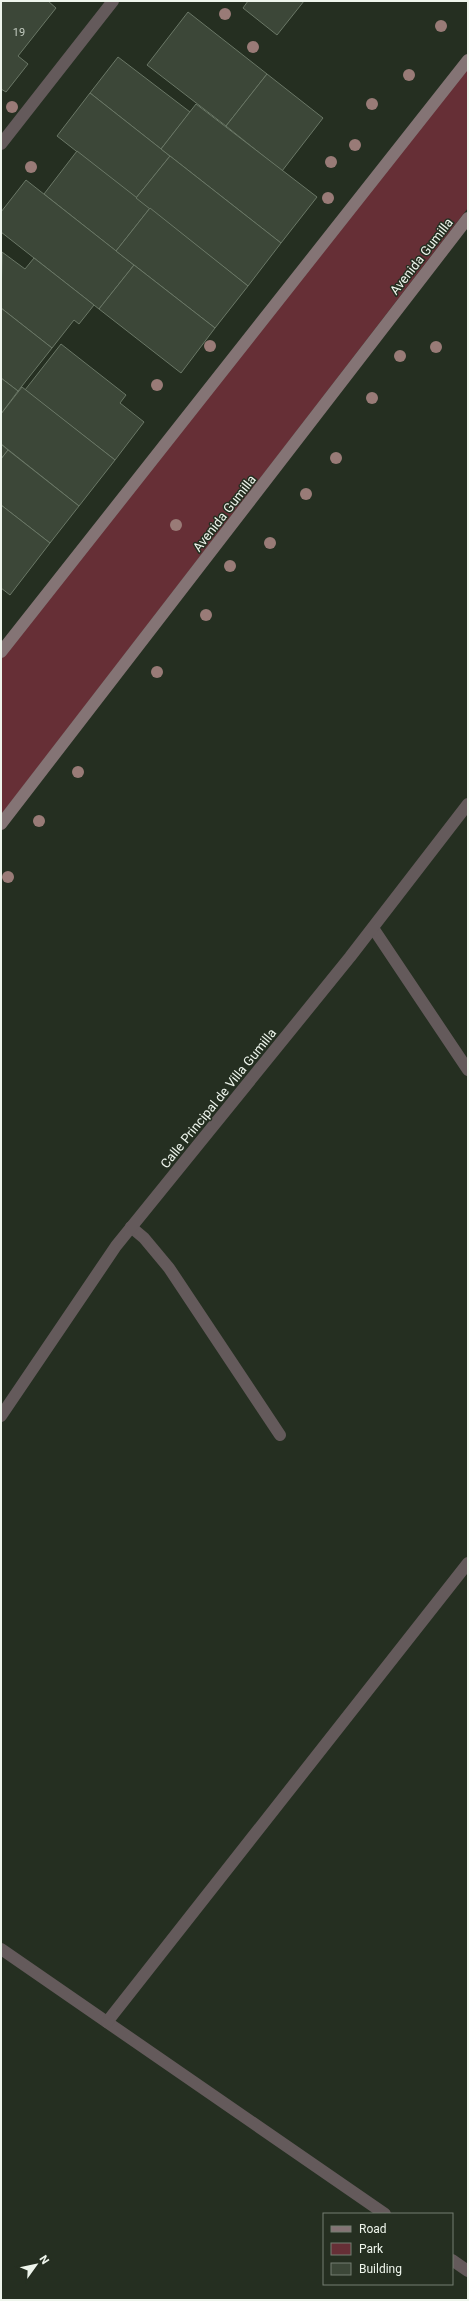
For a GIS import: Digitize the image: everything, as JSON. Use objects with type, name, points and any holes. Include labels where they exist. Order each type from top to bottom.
[{"type":"main road","points":[[1,652],[468,60]]},
{"type":"main road","name":"Avenida Gumilla","points":[[1,824],[468,218]]},
{"type":"street","points":[[1,144],[113,1]]},
{"type":"street","name":"Calle Principal de Villa Gumilla","points":[[1,1416],[95,1276],[132,1227],[373,928],[468,804]]},
{"type":"street","points":[[373,928],[468,1070]]},
{"type":"street","points":[[132,1227],[144,1238],[169,1268],[280,1435]]},
{"type":"street","points":[[107,2022],[468,1563]]},
{"type":"street","points":[[1,1948],[384,2213]]},
{"type":"street","points":[[453,2261],[468,2271]]},
{"type":"green space","points":[[468,67],[468,208],[1,815],[1,659]]},
{"type":"building","points":[[1,1],[48,1],[56,8],[18,56],[28,64],[6,92],[1,89]]},
{"type":"building","points":[[248,1],[304,1],[277,35],[243,8]]},
{"type":"building","points":[[188,12],[267,74],[226,126],[147,65]]},
{"type":"building","points":[[118,57],[190,112],[161,149],[90,93]]},
{"type":"building","points":[[267,74],[323,118],[282,171],[226,126]]},
{"type":"building","points":[[90,93],[170,156],[136,198],[57,136]]},
{"type":"building","points":[[196,104],[317,197],[281,243],[161,149]]},
{"type":"building","points":[[77,151],[150,208],[116,251],[44,194]]},
{"type":"building","points":[[170,156],[281,243],[248,286],[136,198]]},
{"type":"building","points":[[26,180],[134,265],[99,309],[1,232],[1,212]]},
{"type":"building","points":[[150,208],[248,286],[215,328],[116,251]]},
{"type":"building","points":[[2,252],[25,269],[34,258],[94,305],[79,324],[74,320],[52,348],[1,308]]},
{"type":"building","points":[[134,265],[215,328],[181,373],[99,309]]},
{"type":"building","points":[[1,308],[52,348],[18,391],[1,378]]},
{"type":"building","points":[[61,344],[126,395],[120,403],[144,422],[115,460],[25,390]]},
{"type":"building","points":[[1,378],[18,391],[1,414]]},
{"type":"building","points":[[22,387],[115,460],[79,506],[1,444],[1,414]]},
{"type":"building","points":[[1,444],[8,450],[1,459]]},
{"type":"building","points":[[8,450],[79,506],[50,543],[1,505],[1,459]]},
{"type":"building","points":[[1,505],[50,543],[10,595],[1,588]]}]
